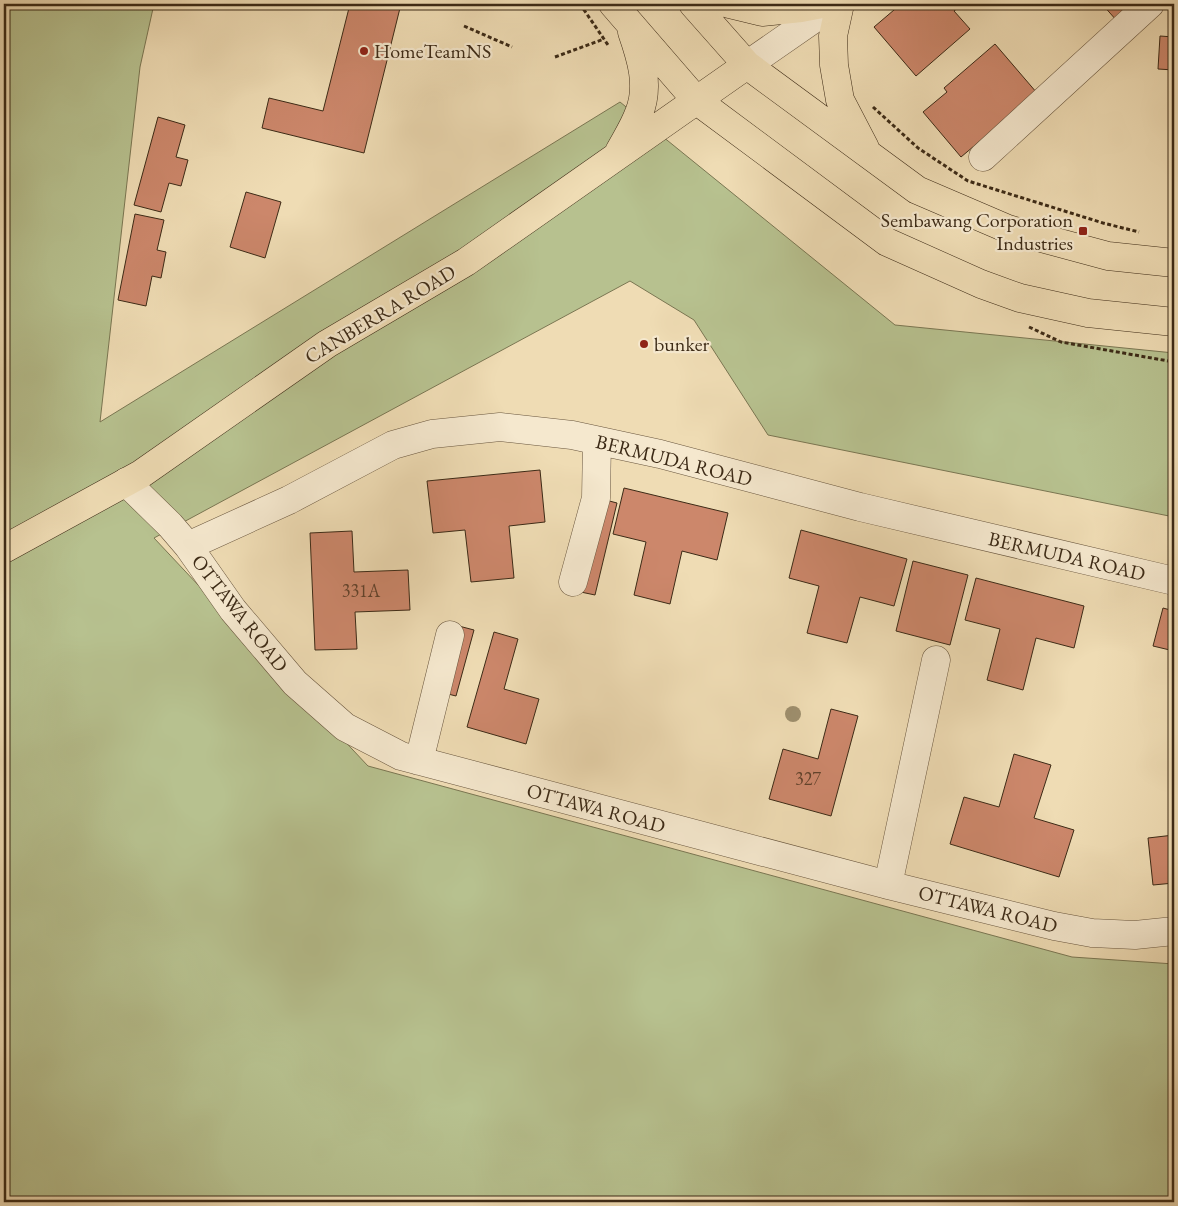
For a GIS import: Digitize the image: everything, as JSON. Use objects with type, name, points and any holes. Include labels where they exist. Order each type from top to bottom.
[{"type":"main road","points":[[694,4],[747,65],[917,190],[1008,229],[1108,256],[1174,263]]},
{"type":"main road","points":[[729,4],[762,12],[822,4]]},
{"type":"main road","points":[[840,4],[833,36],[834,66],[840,100],[868,154]]},
{"type":"main road","points":[[621,12],[696,100],[887,242],[981,284],[1020,298],[1088,313],[1174,322]]},
{"type":"main road","points":[[616,157],[640,112],[644,83],[641,60],[621,12]]},
{"type":"main road","name":"CANBERRA ROAD","points":[[4,549],[141,474],[327,344],[466,262],[747,65]]},
{"type":"street","points":[[747,65],[835,4]]},
{"type":"street","points":[[983,156],[1150,4]]},
{"type":"street","name":"BERMUDA ROAD","points":[[188,546],[289,500],[392,445],[432,434],[500,426],[572,435],[660,454],[860,507],[1174,582]]},
{"type":"street","points":[[573,582],[596,498],[597,441]]},
{"type":"street","name":"OTTAWA ROAD","points":[[126,482],[170,525],[188,546],[233,610],[295,683],[345,727],[401,756],[888,885],[1054,926],[1092,933],[1135,935],[1174,931]]},
{"type":"street","points":[[419,761],[450,635]]},
{"type":"street","points":[[888,885],[936,660]]},
{"type":"path","points":[[464,26],[512,47]]},
{"type":"path","points":[[555,57],[604,39]]},
{"type":"green space","points":[[4,4],[154,4],[140,67],[100,422],[620,102],[895,325],[1174,353],[1174,517],[768,435],[694,320],[630,281],[154,538],[368,766],[1072,957],[1174,964],[1174,1202],[4,1202]]},
{"type":"building","name":"HomeTeamNS","points":[[350,4],[401,4],[364,153],[262,128],[269,98],[323,111]]},
{"type":"building","points":[[901,4],[963,4],[954,11],[970,29],[916,76],[874,27]]},
{"type":"building","points":[[1102,4],[1138,4],[1117,21]]},
{"type":"building","points":[[1160,36],[1174,37],[1174,70],[1158,69]]},
{"type":"building","points":[[995,44],[1037,93],[961,157],[923,112],[947,92],[944,88]]},
{"type":"building","points":[[158,117],[185,125],[176,157],[188,160],[181,186],[169,183],[161,212],[134,205]]},
{"type":"building","points":[[246,192],[281,202],[265,258],[230,247]]},
{"type":"building","points":[[135,214],[164,220],[157,250],[166,252],[161,278],[152,276],[146,306],[118,300]]},
{"type":"building","points":[[540,470],[545,522],[509,526],[514,578],[471,582],[465,530],[433,533],[427,481]]},
{"type":"building","points":[[624,488],[728,513],[717,560],[682,551],[670,604],[634,595],[646,542],[613,534]]},
{"type":"building","points":[[598,498],[617,503],[595,595],[576,591]]},
{"type":"building","points":[[801,530],[907,559],[894,606],[860,597],[847,643],[807,633],[819,586],[789,578]]},
{"type":"building","points":[[352,531],[354,572],[408,570],[410,610],[355,612],[357,649],[315,650],[310,533]]},
{"type":"building","points":[[913,561],[968,575],[950,645],[896,631]]},
{"type":"building","points":[[976,578],[1084,606],[1074,648],[1036,638],[1023,690],[987,680],[1000,629],[965,620]]},
{"type":"building","points":[[1163,608],[1174,611],[1174,651],[1153,646]]},
{"type":"building","points":[[455,625],[474,630],[456,696],[436,691]]},
{"type":"building","points":[[494,632],[518,639],[504,689],[539,699],[526,744],[467,727]]},
{"type":"building","points":[[831,709],[858,716],[831,816],[769,799],[783,749],[818,759]]},
{"type":"building","points":[[1014,754],[1051,765],[1034,818],[1074,830],[1059,877],[950,844],[964,797],[999,807]]},
{"type":"building","points":[[1174,835],[1174,883],[1153,885],[1148,838]]},
{"type":"place","name":"HomeTeamNS","points":[[364,51]]},
{"type":"place","name":"Sembawang Corporation Industries","points":[[1083,231]]},
{"type":"place","name":"bunker","points":[[644,344]]}]
